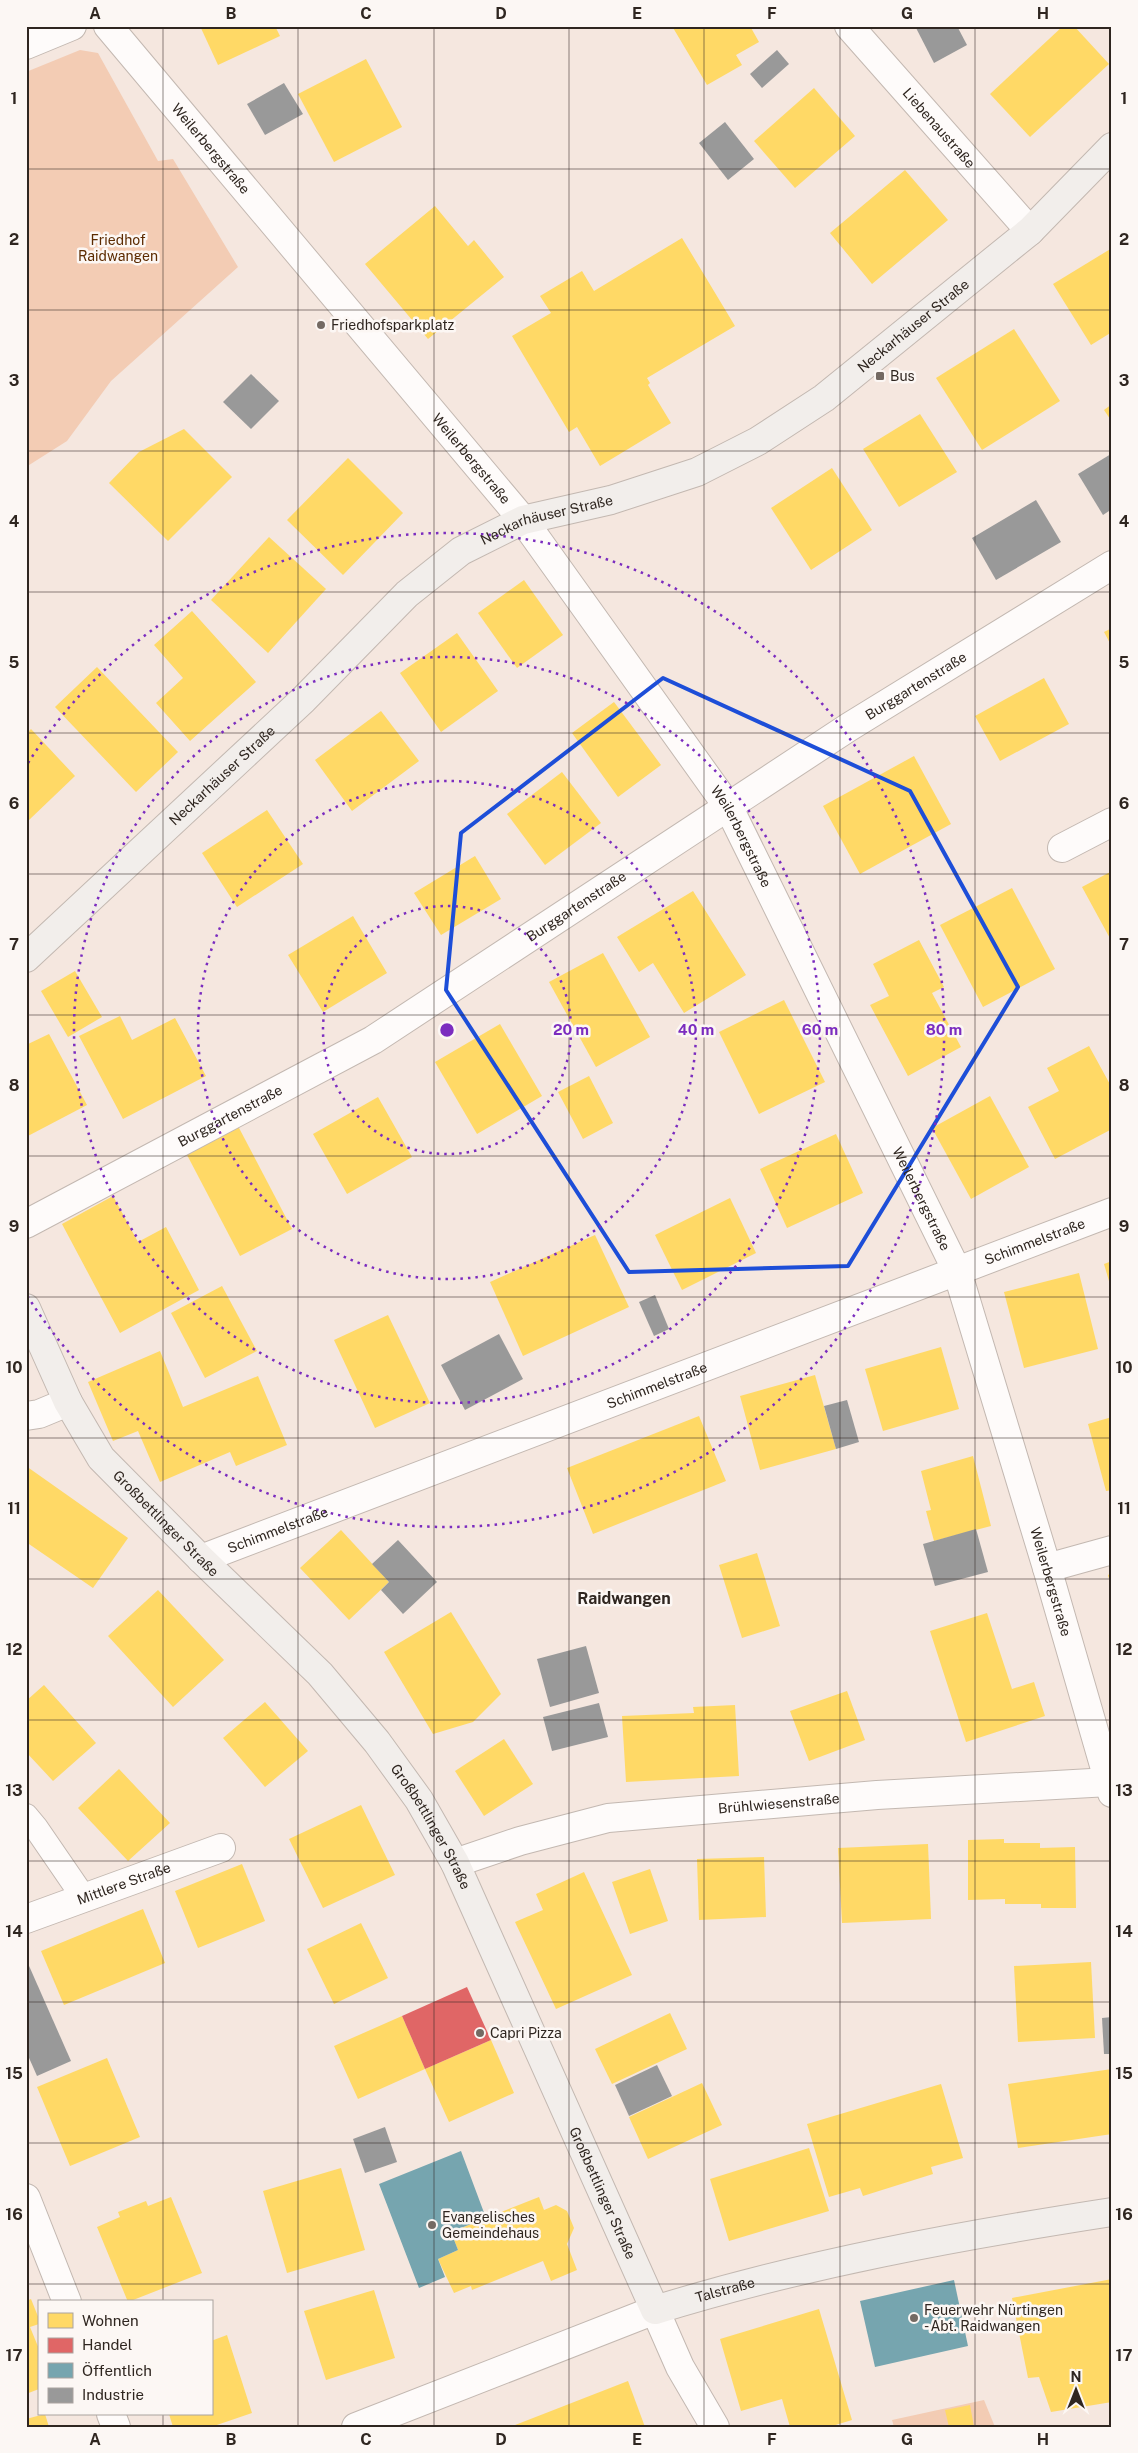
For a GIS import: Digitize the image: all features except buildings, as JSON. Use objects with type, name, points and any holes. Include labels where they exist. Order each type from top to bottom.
[{"type":"street","points":[[26,45],[72,26]]},
{"type":"street","name":"Weilerbergstraße","points":[[108,26],[524,520],[729,808],[957,1270],[1047,1568],[1110,1787]]},
{"type":"street","name":"Liebenaustraße","points":[[849,26],[1030,231]]},
{"type":"street","name":"Neckarhäuser Straße","points":[[26,958],[303,700],[407,594],[461,550],[524,520],[612,500],[697,472],[758,441],[824,398],[1030,231],[1112,147]]},
{"type":"street","name":"Burggartenstraße","points":[[26,1224],[373,1040],[729,808],[849,727],[1112,565]]},
{"type":"street","points":[[1062,848],[1112,822]]},
{"type":"street","name":"Schimmelstraße","points":[[201,1559],[1112,1212]]},
{"type":"street","name":"Großbettlinger Straße","points":[[27,1312],[68,1402],[101,1458],[201,1559],[320,1674],[377,1742],[420,1800],[455,1863],[680,2366],[715,2427]]},
{"type":"street","points":[[26,1416],[39,1414],[68,1402]]},
{"type":"street","points":[[1047,1568],[1112,1550]]},
{"type":"street","name":"Brühlwiesenstraße","points":[[455,1863],[520,1841],[608,1818],[877,1795],[1110,1787]]},
{"type":"street","name":"Mittlere Straße","points":[[26,1919],[221,1848]]},
{"type":"street","points":[[26,2198],[66,2300]]},
{"type":"street","name":"Talstraße","points":[[356,2427],[655,2310],[726,2288],[847,2259],[969,2234],[1112,2212]]},
{"type":"lane","points":[[26,1816],[84,1898]]},
{"type":"highlighted area","points":[[663,678],[910,791],[1018,987],[848,1266],[629,1272],[446,990],[461,833]]},
{"type":"green space","name":"Friedhof Raidwangen","points":[[80,50],[98,53],[158,161],[173,159],[238,267],[111,381],[67,441],[26,467],[26,72]]},
{"type":"green space","points":[[984,2400],[995,2427],[894,2427],[892,2420]]},
{"type":"place","name":"Friedhofsparkplatz","points":[[321,325]]},
{"type":"place","name":"Bus","points":[[880,376]]},
{"type":"place","name":"Capri Pizza","points":[[480,2033]]},
{"type":"place","name":"Evangelisches Gemeindehaus","points":[[432,2225]]},
{"type":"place","name":"Feuerwehr Nürtingen - Abt. Raidwangen","points":[[914,2318]]},
{"type":"district","name":"Raidwangen","points":[[624,1598]]}]
